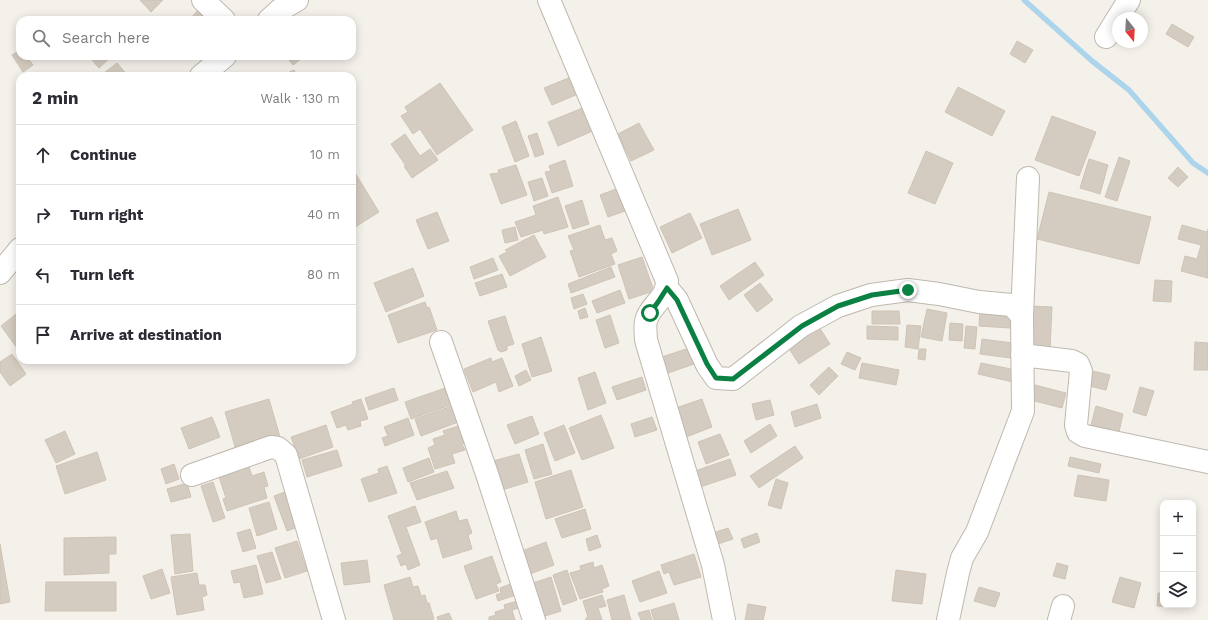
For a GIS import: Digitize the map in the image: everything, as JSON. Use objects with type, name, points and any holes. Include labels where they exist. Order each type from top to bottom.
[{"type":"street","points":[[203,0],[220,16]]},
{"type":"street","points":[[273,16],[297,0]]},
{"type":"street","points":[[549,0],[667,281],[667,288],[646,320],[646,340],[713,566],[724,620]]},
{"type":"street","points":[[1106,37],[1129,0]]},
{"type":"street","points":[[206,72],[221,60]]},
{"type":"street","points":[[948,620],[962,558],[977,532],[1023,411],[1022,316],[1028,178]]},
{"type":"street","points":[[0,273],[16,254]]},
{"type":"street","points":[[667,288],[677,300],[707,364],[716,378],[733,379],[802,326],[838,306],[872,295],[908,290],[939,294],[978,302],[1012,305],[1022,316]]},
{"type":"street","points":[[441,342],[487,474],[534,620]]},
{"type":"street","points":[[1022,355],[1072,361],[1078,364],[1081,371],[1076,425],[1078,432],[1085,436],[1208,462]]},
{"type":"street","points":[[192,475],[271,447],[278,448],[286,455],[334,620]]},
{"type":"building","points":[[140,0],[163,0],[151,12]]},
{"type":"building","points":[[199,9],[207,16],[193,16]]},
{"type":"building","points":[[1172,24],[1194,37],[1188,47],[1166,34]]},
{"type":"building","points":[[1017,41],[1033,50],[1025,63],[1010,54]]},
{"type":"building","points":[[16,52],[16,60],[29,60],[33,65],[23,72],[12,55]]},
{"type":"building","points":[[92,60],[108,60],[99,68]]},
{"type":"building","points":[[289,60],[300,60],[293,65]]},
{"type":"building","points":[[117,63],[125,72],[105,72]]},
{"type":"building","points":[[571,77],[578,94],[552,105],[544,88]]},
{"type":"building","points":[[440,83],[473,130],[437,155],[420,129],[413,134],[401,116],[408,112],[405,107]]},
{"type":"building","points":[[958,87],[1005,111],[992,136],[945,112]]},
{"type":"building","points":[[585,107],[595,130],[558,146],[548,122]]},
{"type":"building","points":[[1052,116],[1096,132],[1079,176],[1035,160]]},
{"type":"building","points":[[516,121],[529,156],[515,162],[502,127]]},
{"type":"building","points":[[639,123],[654,150],[631,161],[618,134]]},
{"type":"building","points":[[537,133],[544,154],[535,157],[528,136]]},
{"type":"building","points":[[405,134],[420,156],[430,149],[438,160],[412,178],[404,166],[406,166],[391,144]]},
{"type":"building","points":[[926,151],[953,163],[935,204],[908,193]]},
{"type":"building","points":[[1119,157],[1130,161],[1117,201],[1105,197]]},
{"type":"building","points":[[1089,159],[1108,165],[1100,194],[1080,188]]},
{"type":"building","points":[[565,160],[573,186],[552,193],[545,172],[551,171],[549,166]]},
{"type":"building","points":[[516,165],[527,195],[501,204],[490,174],[499,173],[498,170]]},
{"type":"building","points":[[1178,167],[1188,177],[1178,187],[1168,178]]},
{"type":"building","points":[[356,175],[379,212],[356,226]]},
{"type":"building","points":[[542,178],[548,196],[534,201],[528,182]]},
{"type":"building","points":[[616,189],[625,211],[608,217],[600,195]]},
{"type":"building","points":[[1049,192],[1151,217],[1139,264],[1037,239]]},
{"type":"building","points":[[558,197],[568,227],[544,234],[543,230],[521,237],[515,222],[536,215],[533,206]]},
{"type":"building","points":[[582,200],[589,224],[573,229],[565,206]]},
{"type":"building","points":[[738,209],[751,240],[712,255],[700,224]]},
{"type":"building","points":[[437,212],[449,241],[428,249],[416,220]]},
{"type":"building","points":[[690,213],[702,238],[672,253],[660,227]]},
{"type":"building","points":[[600,225],[605,240],[612,238],[617,251],[611,254],[615,264],[579,277],[570,251],[574,250],[568,236]]},
{"type":"building","points":[[1182,225],[1207,232],[1208,229],[1208,278],[1181,271],[1185,256],[1197,259],[1201,245],[1178,239]]},
{"type":"building","points":[[515,227],[518,240],[505,243],[502,230]]},
{"type":"building","points":[[534,235],[546,257],[510,276],[499,256],[507,252],[505,250]]},
{"type":"building","points":[[642,257],[654,291],[629,299],[618,265]]},
{"type":"building","points":[[493,258],[498,270],[474,279],[470,267]]},
{"type":"building","points":[[755,262],[764,275],[729,300],[720,286]]},
{"type":"building","points":[[611,267],[615,277],[571,293],[568,284]]},
{"type":"building","points":[[413,268],[424,296],[386,312],[374,283]]},
{"type":"building","points":[[502,274],[507,287],[480,296],[475,283]]},
{"type":"building","points":[[1155,280],[1172,281],[1171,302],[1153,301]]},
{"type":"building","points":[[760,283],[773,300],[757,312],[744,295]]},
{"type":"building","points":[[620,290],[625,303],[597,313],[592,301]]},
{"type":"building","points":[[583,294],[587,304],[574,309],[571,298]]},
{"type":"building","points":[[425,302],[427,308],[429,307],[437,330],[398,343],[388,315]]},
{"type":"building","points":[[1031,306],[1052,307],[1050,349],[1029,348]]},
{"type":"building","points":[[585,308],[588,317],[580,319],[578,311]]},
{"type":"building","points":[[927,309],[947,313],[942,341],[921,337]]},
{"type":"building","points":[[872,311],[899,311],[900,324],[872,324]]},
{"type":"building","points":[[980,312],[1011,314],[1010,328],[979,326]]},
{"type":"building","points":[[16,314],[16,347],[1,326]]},
{"type":"building","points":[[610,315],[619,343],[605,348],[596,320]]},
{"type":"building","points":[[505,316],[514,344],[507,346],[507,350],[501,352],[498,350],[488,321]]},
{"type":"building","points":[[950,323],[963,324],[962,341],[949,340]]},
{"type":"building","points":[[907,325],[921,326],[918,349],[905,347]]},
{"type":"building","points":[[867,326],[898,327],[898,340],[867,339]]},
{"type":"building","points":[[966,326],[977,327],[975,349],[964,348]]},
{"type":"building","points":[[819,327],[830,344],[799,364],[788,347]]},
{"type":"building","points":[[541,337],[552,371],[532,377],[522,344]]},
{"type":"building","points":[[982,339],[1013,343],[1011,358],[980,354]]},
{"type":"building","points":[[1195,342],[1208,343],[1208,370],[1194,370]]},
{"type":"building","points":[[692,347],[697,363],[668,373],[662,357]]},
{"type":"building","points":[[919,349],[926,349],[925,360],[918,359]]},
{"type":"building","points":[[847,352],[861,358],[855,370],[841,364]]},
{"type":"building","points":[[12,354],[16,360],[16,364],[19,364],[26,374],[10,386],[0,372],[0,362]]},
{"type":"building","points":[[491,358],[492,362],[502,358],[513,386],[499,392],[496,382],[473,392],[464,369]]},
{"type":"building","points":[[862,363],[899,370],[896,385],[859,378]]},
{"type":"building","points":[[981,363],[1016,370],[1013,382],[978,374]]},
{"type":"building","points":[[829,367],[838,376],[819,395],[810,385]]},
{"type":"building","points":[[526,370],[531,380],[519,386],[515,376]]},
{"type":"building","points":[[1088,370],[1110,375],[1106,390],[1085,385]]},
{"type":"building","points":[[595,372],[606,403],[588,410],[578,378]]},
{"type":"building","points":[[642,377],[646,390],[617,400],[612,387]]},
{"type":"building","points":[[1035,385],[1066,393],[1062,408],[1031,400]]},
{"type":"building","points":[[451,386],[456,403],[411,419],[405,402]]},
{"type":"building","points":[[1140,387],[1154,391],[1146,416],[1133,412]]},
{"type":"building","points":[[394,388],[398,400],[369,410],[365,398]]},
{"type":"building","points":[[269,399],[280,437],[236,450],[225,412]]},
{"type":"building","points":[[361,399],[368,419],[360,421],[361,426],[348,430],[346,425],[337,428],[331,412],[353,404],[352,402]]},
{"type":"building","points":[[702,399],[712,427],[681,439],[670,410]]},
{"type":"building","points":[[770,400],[774,415],[756,420],[752,404]]},
{"type":"building","points":[[817,404],[821,418],[795,427],[791,412]]},
{"type":"building","points":[[455,405],[461,421],[421,436],[415,419]]},
{"type":"building","points":[[1096,406],[1123,414],[1119,432],[1091,425]]},
{"type":"building","points":[[601,415],[614,448],[582,460],[569,428]]},
{"type":"building","points":[[532,416],[539,434],[515,444],[507,425]]},
{"type":"building","points":[[212,417],[220,437],[189,449],[181,428]]},
{"type":"building","points":[[652,417],[657,430],[635,437],[631,424]]},
{"type":"building","points":[[408,418],[414,435],[385,446],[382,438],[388,436],[384,427]]},
{"type":"building","points":[[464,424],[470,441],[462,444],[465,450],[452,454],[455,463],[435,469],[428,448],[435,445],[433,439],[445,435],[443,431]]},
{"type":"building","points":[[770,424],[777,436],[751,453],[744,441]]},
{"type":"building","points":[[326,425],[333,447],[299,459],[291,437]]},
{"type":"building","points":[[564,425],[575,453],[555,461],[544,433]]},
{"type":"building","points":[[65,431],[75,454],[56,463],[45,440]]},
{"type":"building","points":[[720,434],[729,455],[706,464],[698,442]]},
{"type":"building","points":[[543,444],[552,474],[534,479],[525,450]]},
{"type":"building","points":[[795,446],[803,458],[759,488],[750,476]]},
{"type":"building","points":[[337,450],[342,466],[307,477],[302,460]]},
{"type":"building","points":[[97,452],[106,480],[65,494],[56,466]]},
{"type":"building","points":[[519,454],[528,482],[502,490],[493,461]]},
{"type":"building","points":[[1070,457],[1101,464],[1099,473],[1068,466]]},
{"type":"building","points":[[429,458],[434,472],[408,482],[403,468]]},
{"type":"building","points":[[730,459],[736,475],[697,488],[692,472]]},
{"type":"building","points":[[174,464],[179,479],[166,484],[161,469]]},
{"type":"building","points":[[248,464],[252,476],[264,472],[268,486],[264,487],[267,498],[227,511],[223,499],[226,498],[218,474]]},
{"type":"building","points":[[387,466],[397,493],[369,502],[361,479],[379,473],[378,469]]},
{"type":"building","points":[[571,470],[583,507],[546,519],[535,482]]},
{"type":"building","points":[[447,471],[454,488],[417,500],[410,483]]},
{"type":"building","points":[[1078,475],[1109,480],[1106,501],[1074,496]]},
{"type":"building","points":[[776,479],[788,483],[781,509],[768,505]]},
{"type":"building","points":[[213,482],[225,518],[213,522],[201,486]]},
{"type":"building","points":[[187,483],[191,497],[171,502],[167,489]]},
{"type":"building","points":[[290,490],[303,525],[287,531],[274,496]]},
{"type":"building","points":[[269,502],[277,529],[257,536],[249,508]]},
{"type":"building","points":[[415,506],[421,522],[406,527],[420,565],[408,570],[406,564],[401,566],[397,556],[402,554],[388,516]]},
{"type":"building","points":[[585,509],[591,529],[562,538],[555,519]]},
{"type":"building","points":[[456,511],[459,521],[467,519],[472,533],[468,535],[472,549],[443,558],[437,538],[431,540],[425,522]]},
{"type":"building","points":[[728,528],[733,539],[718,544],[713,533]]},
{"type":"building","points":[[250,529],[256,548],[243,552],[237,533]]},
{"type":"building","points":[[757,533],[760,542],[744,548],[741,539]]},
{"type":"building","points":[[190,534],[193,571],[175,574],[171,535]]},
{"type":"building","points":[[597,535],[601,547],[589,551],[586,539]]},
{"type":"building","points":[[116,537],[116,554],[109,554],[109,573],[64,575],[64,538]]},
{"type":"building","points":[[297,541],[307,571],[285,578],[275,548]]},
{"type":"building","points":[[546,542],[554,565],[527,575],[519,552]]},
{"type":"building","points":[[0,544],[10,602],[0,604]]},
{"type":"building","points":[[272,552],[281,579],[266,583],[257,556]]},
{"type":"building","points":[[694,554],[701,577],[674,585],[669,572],[664,574],[661,565]]},
{"type":"building","points":[[492,556],[501,582],[496,584],[499,591],[476,599],[464,566]]},
{"type":"building","points":[[367,560],[370,582],[344,585],[341,563]]},
{"type":"building","points":[[593,562],[594,568],[602,565],[609,586],[602,589],[603,592],[580,599],[570,573],[581,570],[580,566]]},
{"type":"building","points":[[1057,563],[1068,566],[1065,579],[1053,576]]},
{"type":"building","points":[[256,565],[263,594],[244,598],[240,582],[234,583],[231,571]]},
{"type":"building","points":[[162,569],[170,593],[151,599],[143,576]]},
{"type":"building","points":[[567,570],[577,600],[563,605],[553,575]]},
{"type":"building","points":[[896,570],[926,574],[922,604],[892,601]]},
{"type":"building","points":[[659,571],[667,593],[640,602],[632,581]]},
{"type":"building","points":[[197,573],[199,585],[205,585],[207,595],[202,597],[204,610],[177,615],[171,577]]},
{"type":"building","points":[[410,577],[413,587],[418,586],[421,596],[425,595],[434,619],[394,620],[384,585]]},
{"type":"building","points":[[551,577],[561,611],[539,618],[530,584]]},
{"type":"building","points":[[1120,577],[1141,583],[1134,608],[1112,602]]},
{"type":"building","points":[[46,582],[116,582],[116,611],[45,611]]},
{"type":"building","points":[[513,583],[519,594],[498,601],[496,595],[501,593],[500,588]]},
{"type":"building","points":[[979,587],[1000,593],[995,607],[974,601]]},
{"type":"building","points":[[1158,593],[1160,593],[1160,606],[1157,606]]},
{"type":"building","points":[[602,595],[606,606],[598,608],[602,620],[586,620],[588,617],[583,601]]},
{"type":"building","points":[[624,595],[631,620],[612,620],[607,600]]},
{"type":"building","points":[[517,601],[519,608],[512,610],[515,620],[489,620],[489,617],[496,615],[495,612],[505,609],[504,605]]},
{"type":"building","points":[[674,603],[679,620],[654,620],[651,610]]},
{"type":"building","points":[[748,604],[766,607],[763,620],[745,620]]},
{"type":"building","points":[[649,610],[652,620],[641,620],[638,613]]},
{"type":"building","points":[[449,613],[452,620],[438,620],[437,617]]},
{"type":"waterway","points":[[1024,0],[1092,61],[1129,90],[1193,163],[1208,173]]},
{"type":"route","points":[[650,313],[667,288],[677,300],[707,364],[716,378],[733,379],[802,326],[838,306],[872,295],[908,290]]}]
